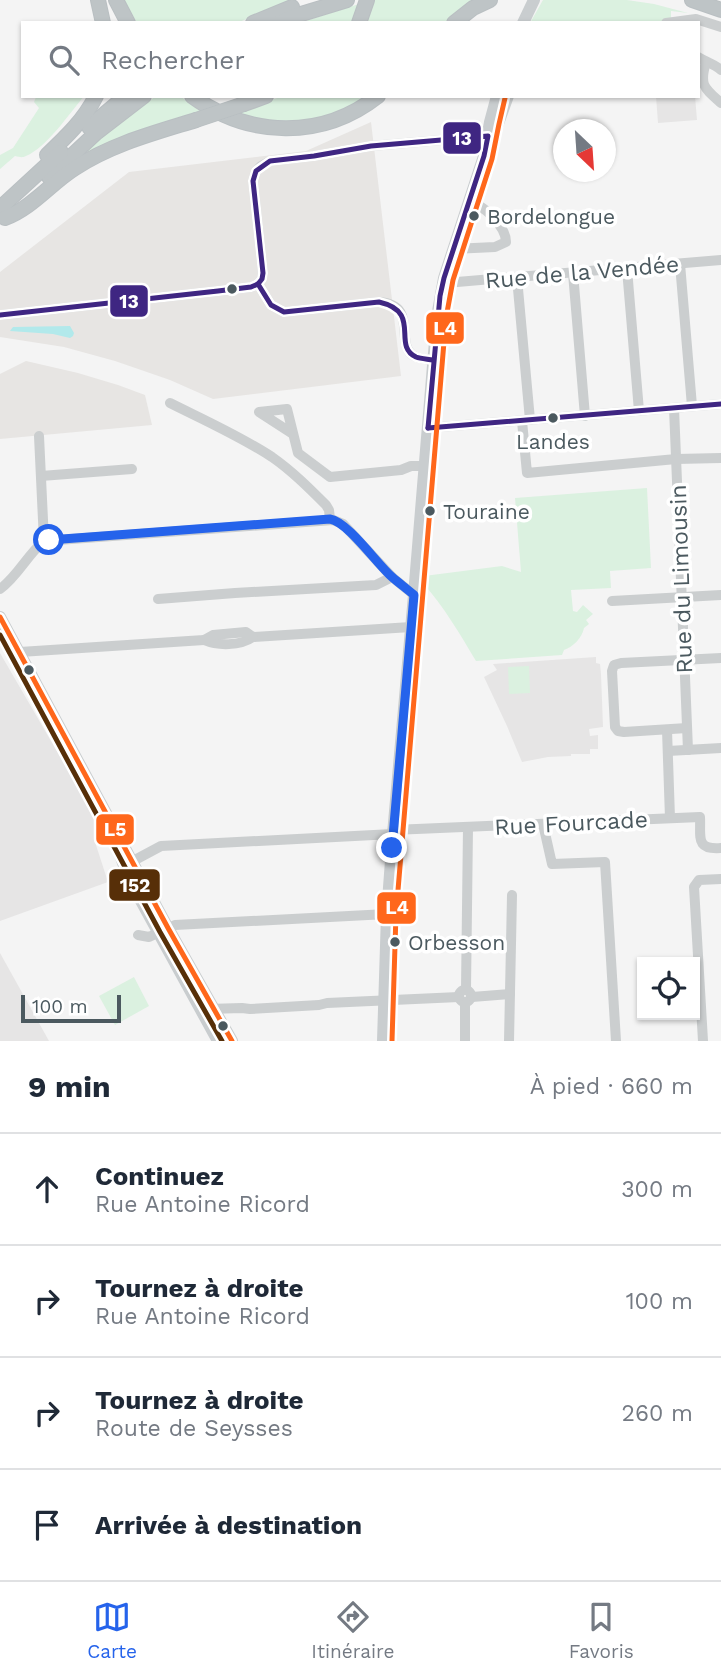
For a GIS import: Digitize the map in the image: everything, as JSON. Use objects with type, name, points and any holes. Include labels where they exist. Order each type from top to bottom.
[{"type":"highway","points":[[98,0],[103,21]]},
{"type":"highway","points":[[116,0],[127,21]]},
{"type":"highway","points":[[258,21],[313,0]]},
{"type":"highway","points":[[284,21],[346,0]]},
{"type":"highway","points":[[457,21],[473,8],[490,0]]},
{"type":"highway","points":[[692,0],[721,10]]},
{"type":"highway","points":[[2,216],[31,170],[78,125],[95,98]]},
{"type":"highway","points":[[18,191],[124,98]]},
{"type":"highway","points":[[2,216],[96,133],[141,98]]},
{"type":"highway","points":[[195,98],[207,107],[238,121],[256,126],[290,128],[324,124],[356,111],[375,98]]},
{"type":"highway","points":[[2,216],[19,213],[53,183],[95,156],[137,138],[260,98]]},
{"type":"main road","points":[[524,21],[531,4]]},
{"type":"main road","points":[[383,1041],[393,832],[437,317],[444,278],[486,152],[497,98]]},
{"type":"main road","points":[[0,617],[119,849],[152,936],[218,1041]]},
{"type":"main road","points":[[0,630],[17,654],[133,861],[152,936],[214,1009],[232,1041]]},
{"type":"street","points":[[681,21],[696,19],[721,27]]},
{"type":"street","points":[[721,70],[715,64],[702,60],[703,84],[721,103]]},
{"type":"street","points":[[0,315],[251,287],[258,284],[263,273],[253,181],[261,166],[270,161],[365,147],[488,136],[496,132],[508,98]]},
{"type":"street","points":[[453,249],[495,247],[506,242],[506,234],[482,206],[469,203]]},
{"type":"street","name":"Rue de la Vendée","points":[[444,278],[457,282],[721,260]]},
{"type":"street","points":[[680,264],[692,407]]},
{"type":"street","points":[[627,269],[639,411]]},
{"type":"street","points":[[573,273],[585,416]]},
{"type":"street","points":[[517,278],[527,473],[676,459],[721,458]]},
{"type":"street","points":[[258,284],[271,305],[284,312],[379,302],[395,306],[403,317],[408,350],[415,357],[433,360]]},
{"type":"street","points":[[170,403],[273,458],[300,479],[326,505],[330,519]]},
{"type":"street","points":[[428,428],[721,404]]},
{"type":"street","name":"Rue du Limousin","points":[[674,408],[688,750]]},
{"type":"street","points":[[293,434],[298,453],[330,477],[401,470],[411,466],[425,467]]},
{"type":"street","points":[[0,589],[44,541],[39,436]]},
{"type":"street","points":[[41,476],[132,469]]},
{"type":"street","points":[[44,541],[337,520],[392,577],[414,595]]},
{"type":"street","points":[[158,599],[376,585],[392,577]]},
{"type":"street","points":[[612,600],[721,595]]},
{"type":"street","points":[[17,654],[204,640],[214,644],[245,642],[253,637],[411,627]]},
{"type":"street","points":[[687,728],[618,731],[615,727],[614,665],[721,658]]},
{"type":"street","points":[[667,730],[670,818]]},
{"type":"street","points":[[668,751],[721,748]]},
{"type":"street","name":"Rue Fourcade","points":[[133,861],[161,846],[468,827],[700,817],[701,843],[710,849],[721,848]]},
{"type":"street","points":[[543,824],[552,864],[604,862],[617,1041]]},
{"type":"street","points":[[465,1041],[468,827]]},
{"type":"street","points":[[703,1041],[694,887],[699,880],[721,879]]},
{"type":"street","points":[[509,1041],[512,895]]},
{"type":"street","points":[[152,936],[175,925],[387,914]]},
{"type":"street","points":[[200,1009],[250,1009],[510,994]]},
{"type":"shaded area","points":[[656,98],[695,98],[697,120],[658,123]]},
{"type":"shaded area","points":[[371,122],[401,376],[213,399],[170,380],[115,361],[64,347],[0,337],[0,272],[129,172],[306,151]]},
{"type":"shaded area","points":[[26,361],[78,373],[145,395],[152,425],[0,439],[0,374]]},
{"type":"shaded area","points":[[0,653],[106,836],[95,842],[108,882],[0,921]]},
{"type":"shaded area","points":[[596,657],[601,674],[603,727],[589,729],[590,736],[598,735],[598,749],[590,749],[590,754],[571,754],[522,762],[484,677],[497,670],[493,664]]},
{"type":"shaded area","points":[[0,953],[49,1041],[0,1041]]},
{"type":"green space","points":[[123,0],[292,0],[242,21],[136,21]]},
{"type":"green space","points":[[374,0],[479,0],[450,21],[367,21]]},
{"type":"green space","points":[[543,0],[627,0],[688,13],[671,11],[671,19],[663,21],[531,21]]},
{"type":"green space","points":[[359,4],[355,21],[305,21]]},
{"type":"green space","points":[[36,98],[82,98],[42,146],[25,157],[15,156],[0,169],[0,155],[13,148],[39,108],[34,102]]},
{"type":"green space","points":[[153,98],[183,98],[201,112],[80,156]]},
{"type":"green space","points":[[277,98],[367,98],[343,112],[300,123],[250,120],[237,112]]},
{"type":"green space","points":[[647,488],[651,568],[610,571],[611,588],[571,590],[573,611],[577,612],[583,605],[593,614],[586,620],[589,624],[579,639],[564,650],[562,655],[476,661],[445,611],[423,583],[424,576],[502,566],[521,572],[515,498]]},
{"type":"green space","points":[[529,666],[530,693],[509,694],[508,667]]},
{"type":"green space","points":[[134,977],[149,1006],[115,1025],[99,996]]},
{"type":"water","points":[[70,326],[74,333],[70,338],[10,331],[13,327]]},
{"type":"transit line","name":"L4","points":[[392,1041],[396,914],[446,318],[453,280],[492,159],[505,98]]},
{"type":"transit line","name":"13","points":[[258,284],[263,273],[253,181],[256,171],[270,161],[371,146],[488,136],[440,296],[428,428]]},
{"type":"transit line","name":"13","points":[[258,284],[271,305],[284,312],[379,302],[392,307],[400,313],[409,352],[416,357],[433,360]]},
{"type":"transit line","name":"13","points":[[0,315],[218,291],[258,284]]},
{"type":"transit line","name":"13","points":[[428,428],[721,404]]},
{"type":"transit line","name":"L5","points":[[0,617],[232,1041]]},
{"type":"transit line","name":"152","points":[[0,635],[160,932],[222,1041]]},
{"type":"place","name":"Bordelongue","points":[[474,216]]},
{"type":"place","name":"Landes","points":[[553,418]]},
{"type":"place","name":"Touraine","points":[[430,511]]},
{"type":"place","name":"Orbesson","points":[[395,942]]},
{"type":"route","points":[[49,540],[330,519],[337,520],[346,527],[392,577],[414,595],[392,848]]}]
